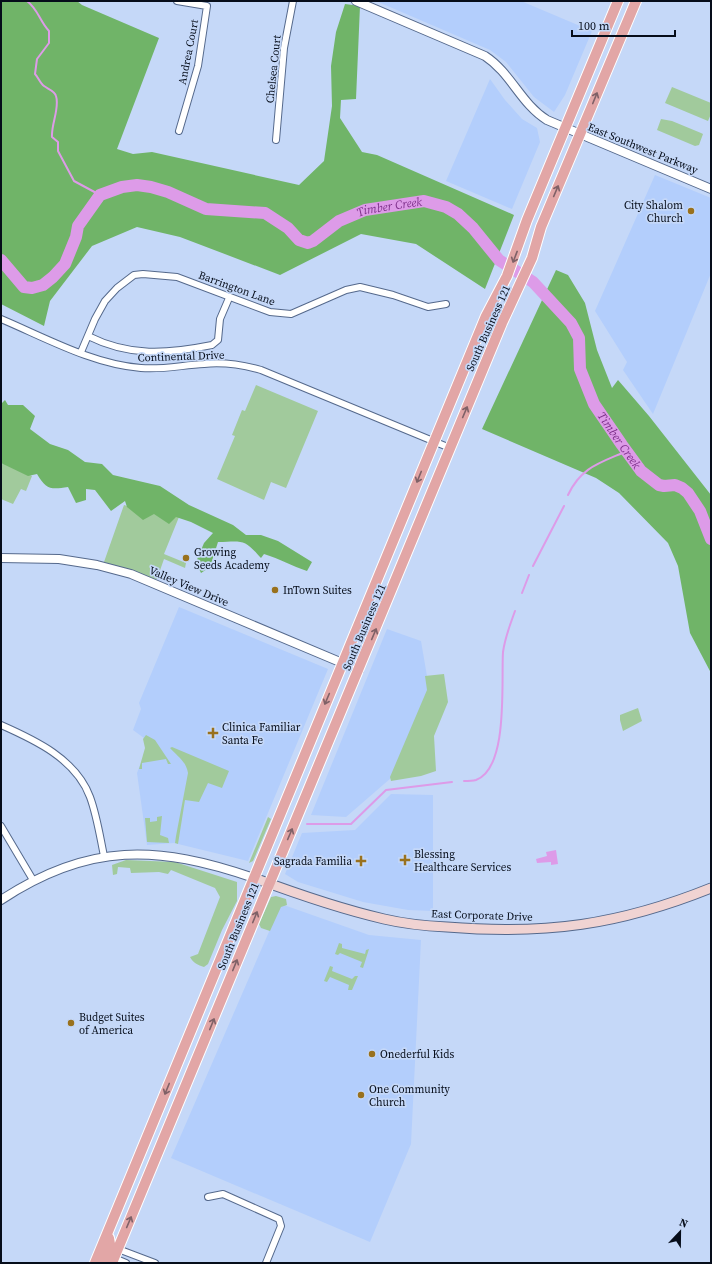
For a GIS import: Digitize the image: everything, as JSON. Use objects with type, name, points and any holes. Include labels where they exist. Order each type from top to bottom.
[{"type":"main road","name":"South Business 121","points":[[95,1263],[486,316],[507,276],[527,220],[618,1]]},
{"type":"main road","name":"South Business 121","points":[[115,1257],[502,323],[532,258],[541,227],[636,1]]},
{"type":"main road","name":"East Corporate Drive","points":[[254,878],[334,906],[385,919],[434,926],[501,930],[546,929],[608,921],[643,912],[711,888]]},
{"type":"main road","points":[[182,1053],[197,1060]]},
{"type":"main road","points":[[104,1263],[110,1244],[109,1238],[106,1237]]},
{"type":"street","name":"Andrea Court","points":[[177,1],[207,6],[198,66],[179,131]]},
{"type":"street","name":"Chelsea Court","points":[[276,140],[284,48],[293,1]]},
{"type":"street","name":"East Southwest Parkway","points":[[356,1],[485,56],[500,69],[535,112],[547,120],[711,189]]},
{"type":"street","name":"Barrington Lane","points":[[81,352],[95,318],[105,302],[117,288],[134,275],[143,274],[177,277],[194,282],[229,298],[270,312],[291,314],[346,290],[360,287],[393,295],[428,307],[446,304]]},
{"type":"street","points":[[88,336],[98,341],[132,352],[160,353],[212,345],[218,340],[220,319],[229,298]]},
{"type":"street","name":"Continental Drive","points":[[1,319],[107,362],[141,368],[165,368],[207,363],[230,364],[254,368],[282,378],[450,448]]},
{"type":"street","name":"Valley View Drive","points":[[1,558],[59,559],[97,565],[131,574],[359,670]]},
{"type":"street","points":[[1,725],[48,748],[68,764],[89,796],[104,856]]},
{"type":"street","points":[[2,829],[33,880]]},
{"type":"street","points":[[1,900],[33,880],[72,865],[104,856],[140,853],[172,855],[216,864],[254,878]]},
{"type":"street","points":[[208,1197],[223,1194],[279,1219],[281,1226],[266,1263]]},
{"type":"street","points":[[115,1257],[126,1263]]},
{"type":"street","points":[[115,1257],[155,1263]]},
{"type":"shaded area","points":[[376,1],[521,1],[592,31],[565,95],[554,112],[534,97],[506,62],[490,50]]},
{"type":"shaded area","points":[[490,79],[505,100],[522,119],[537,128],[540,142],[512,209],[446,181]]},
{"type":"shaded area","points":[[655,175],[711,198],[711,273],[653,414],[623,370],[627,362],[595,311]]},
{"type":"shaded area","points":[[179,607],[328,669],[248,861],[174,843],[147,845],[137,773],[146,749],[144,738],[133,730],[141,709],[139,703]]},
{"type":"shaded area","points":[[387,629],[421,641],[429,688],[391,778],[346,817],[311,815]]},
{"type":"shaded area","points":[[391,794],[433,795],[433,911],[408,910],[363,902],[298,882],[285,874],[302,833],[355,830]]},
{"type":"shaded area","points":[[556,850],[558,864],[551,865],[551,862],[537,863],[536,859],[547,856],[546,852]]},
{"type":"shaded area","points":[[281,904],[369,935],[421,940],[411,1144],[370,1242],[171,1158]]},
{"type":"green space","points":[[1,1],[77,1],[82,5],[159,38],[117,149],[133,154],[152,152],[299,185],[324,161],[332,106],[331,66],[336,32],[345,4],[360,6],[356,99],[341,100],[340,118],[362,152],[377,155],[514,215],[485,289],[416,244],[361,234],[280,275],[180,237],[137,227],[92,246],[50,301],[44,326],[1,304]]},
{"type":"green space","points":[[672,87],[711,103],[711,114],[708,121],[665,103]]},
{"type":"green space","points":[[661,119],[672,121],[703,134],[699,145],[695,146],[657,130]]},
{"type":"green space","points":[[556,270],[568,275],[585,303],[597,350],[612,388],[618,380],[649,416],[711,495],[711,673],[690,633],[678,566],[668,543],[619,493],[596,478],[482,429]]},
{"type":"green space","points":[[256,385],[318,411],[286,488],[271,482],[264,500],[217,479],[235,436],[232,435],[242,410],[245,411]]},
{"type":"green space","points":[[5,400],[8,405],[23,405],[35,416],[30,429],[50,444],[68,450],[85,462],[102,464],[113,475],[160,486],[189,505],[233,525],[246,535],[261,535],[278,541],[312,562],[307,571],[264,554],[261,558],[251,547],[243,542],[218,542],[210,567],[201,573],[196,562],[204,543],[213,533],[191,522],[176,517],[169,524],[154,514],[143,520],[127,507],[125,501],[111,511],[95,490],[86,489],[86,500],[76,503],[68,487],[49,487],[43,483],[37,474],[28,476],[1,463],[1,404]]},
{"type":"green space","points":[[3,462],[32,476],[26,491],[21,489],[13,504],[1,499],[1,467]]},
{"type":"green space","points":[[124,505],[140,510],[179,517],[164,554],[186,563],[185,568],[164,559],[157,579],[154,579],[104,562]]},
{"type":"green space","points":[[444,674],[448,702],[434,736],[436,771],[421,776],[391,781],[390,777],[427,690],[425,676]]},
{"type":"green space","points":[[638,708],[642,721],[623,731],[620,715]]},
{"type":"green space","points":[[146,735],[155,740],[171,764],[168,764],[166,759],[142,763],[142,769],[139,769],[145,748],[143,739]]},
{"type":"green space","points":[[172,747],[229,771],[222,788],[208,783],[199,802],[185,800],[178,844],[175,843],[188,773],[184,762],[170,748]]},
{"type":"green space","points":[[162,816],[160,835],[168,838],[169,843],[147,842],[145,818],[150,818],[150,822],[157,821],[157,817]]},
{"type":"green space","points":[[268,817],[271,819],[253,861],[249,863]]},
{"type":"green space","points":[[126,860],[175,862],[237,882],[237,901],[222,930],[208,964],[204,967],[194,962],[190,957],[198,954],[220,897],[215,888],[171,870],[168,874],[159,872],[131,873],[130,868],[118,867],[117,874],[113,875],[112,865]]},
{"type":"green space","points":[[276,896],[286,899],[287,905],[281,907],[270,931],[261,928],[259,924],[271,897]]},
{"type":"green space","points":[[339,943],[342,944],[342,948],[365,954],[366,950],[369,949],[363,968],[360,967],[362,962],[340,953],[338,955],[335,954]]},
{"type":"green space","points":[[330,966],[333,967],[332,971],[352,979],[355,976],[358,976],[352,990],[348,990],[349,985],[330,977],[327,982],[324,981]]},
{"type":"waterway","points":[[27,1],[34,8],[43,24],[49,31],[49,43],[37,59],[35,74],[43,85],[53,91],[56,96],[57,106],[52,137],[58,142],[58,151],[74,181],[100,195]]},
{"type":"waterway","name":"Timber Creek","points":[[1,260],[24,287],[32,288],[43,285],[65,264],[76,237],[78,226],[100,195],[122,187],[137,185],[168,192],[206,209],[265,213],[288,228],[299,240],[308,243],[313,241],[339,221],[365,210],[424,201],[446,207],[458,214],[473,228],[499,260],[533,282],[571,323],[579,338],[580,369],[594,404],[641,471],[659,485],[675,485],[688,493],[700,511],[711,539]]},
{"type":"waterway","points":[[568,495],[573,486],[585,472],[592,467],[627,451]]},
{"type":"waterway","points":[[533,566],[564,506]]},
{"type":"waterway","points":[[522,593],[529,575]]},
{"type":"waterway","points":[[464,781],[476,780],[487,772],[494,759],[499,742],[501,722],[503,652],[506,636],[515,611]]},
{"type":"waterway","points":[[307,824],[351,824],[386,790],[452,782]]},
{"type":"place","name":"City Shalom Church","points":[[691,211]]},
{"type":"place","name":"Growing Seeds Academy","points":[[186,558]]},
{"type":"place","name":"InTown Suites","points":[[275,590]]},
{"type":"place","name":"Clinica Familiar Santa Fe","points":[[213,733]]},
{"type":"place","name":"Blessing Healthcare Services","points":[[405,860]]},
{"type":"place","name":"Sagrada Familia","points":[[361,861]]},
{"type":"place","name":"Budget Suites of America","points":[[71,1023]]},
{"type":"place","name":"Onederful Kids","points":[[372,1054]]},
{"type":"place","name":"One Community Church","points":[[361,1095]]}]
